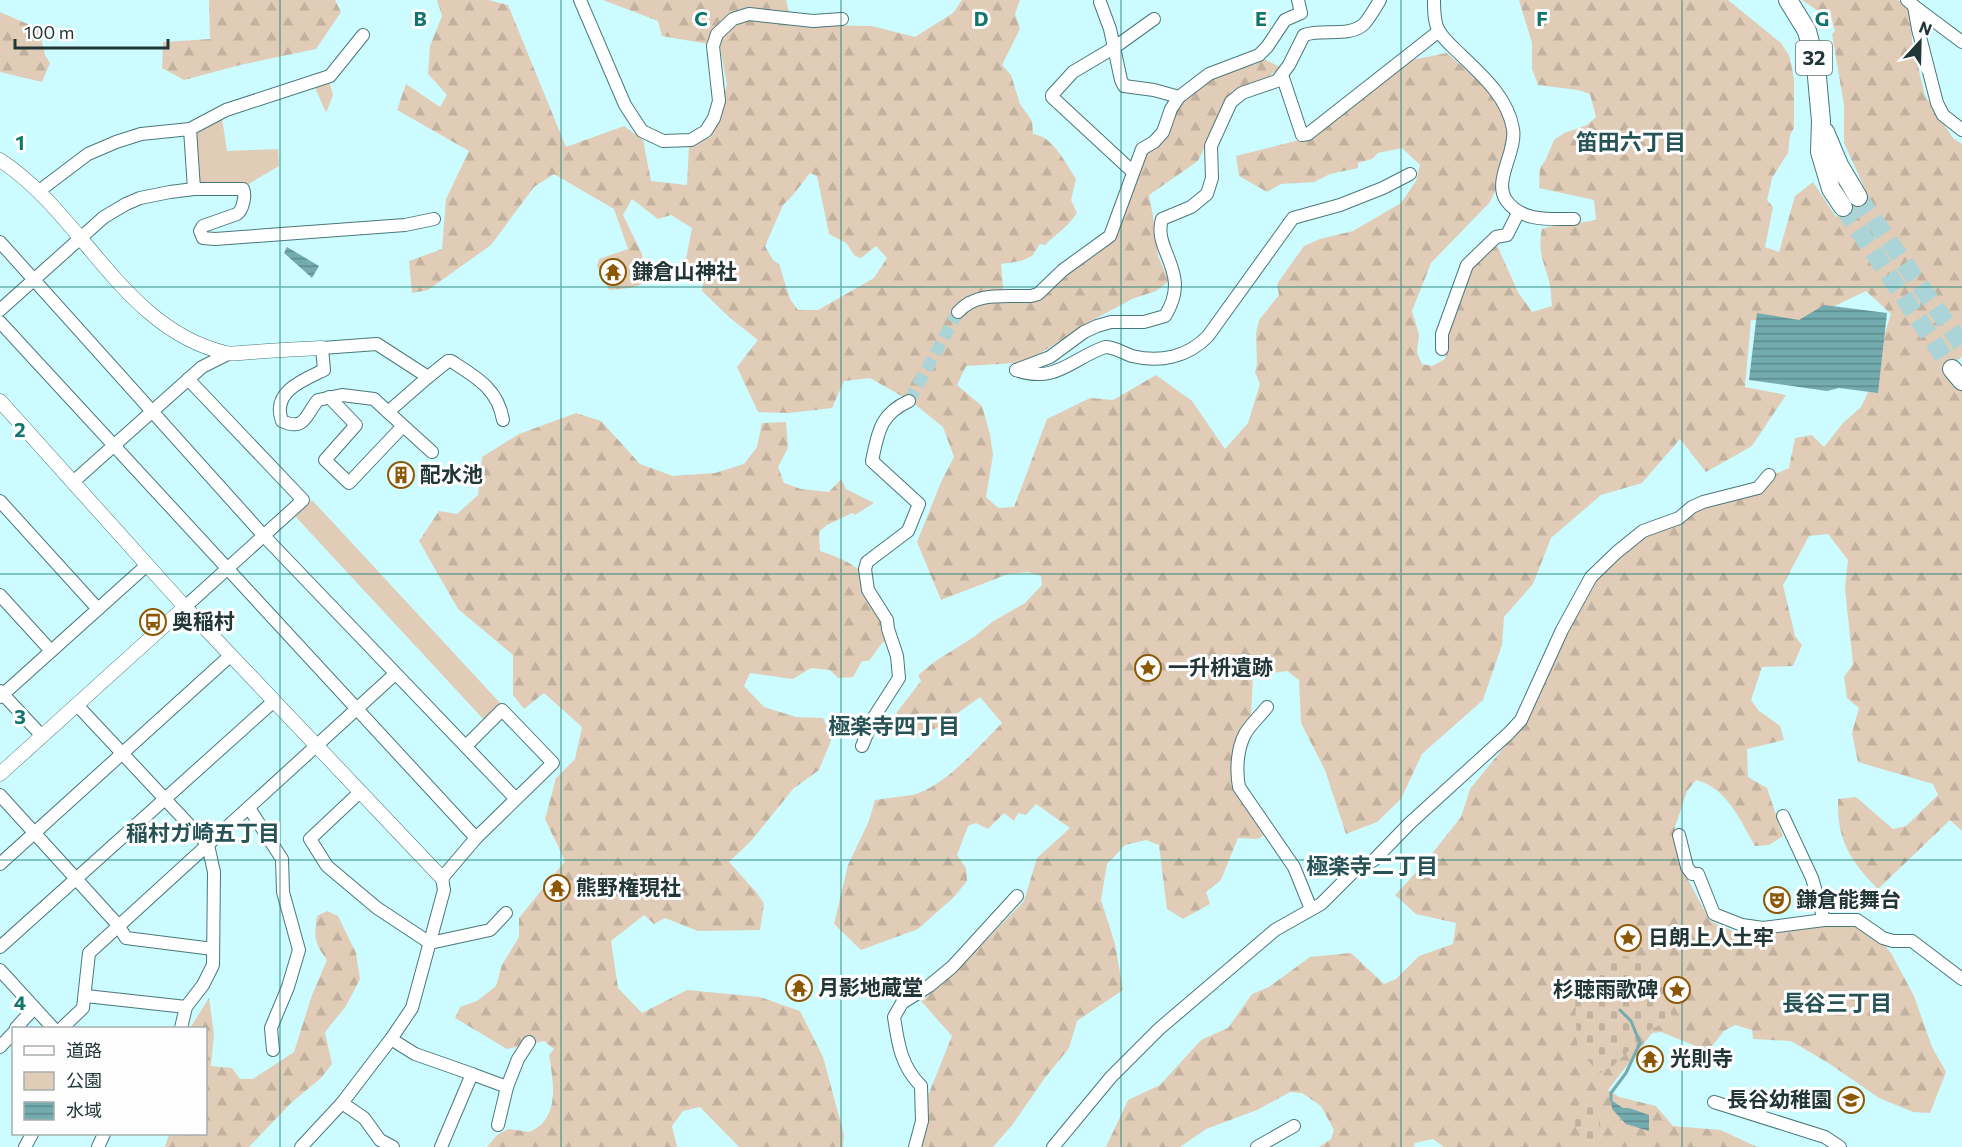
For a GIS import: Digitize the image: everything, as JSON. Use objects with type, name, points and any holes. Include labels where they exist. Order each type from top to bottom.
[{"type":"main road","name":"32","points":[[1788,0],[1807,31],[1816,66],[1822,163],[1831,189],[1843,207]]},
{"type":"main road","name":"32","points":[[1821,122],[1839,165],[1858,197]]},
{"type":"street","points":[[580,0],[625,105],[642,131],[653,137],[669,141],[691,140],[706,131],[714,118],[719,101],[713,46],[717,34],[733,19],[749,14],[813,21],[842,20]]},
{"type":"street","points":[[958,312],[964,306],[982,298],[1038,294],[1063,270],[1110,236],[1142,149],[1154,142],[1163,132],[1171,109],[1179,97],[1209,74],[1259,55],[1285,20],[1301,13],[1298,0]]},
{"type":"street","points":[[1380,0],[1368,19],[1356,28],[1304,35],[1277,81],[1242,93],[1232,102],[1211,146],[1212,178],[1207,195],[1191,207],[1162,219],[1160,225],[1176,284],[1171,307],[1165,316],[1144,322],[1111,322],[1097,326],[1084,332],[1050,357],[1016,370],[1045,375],[1105,347],[1144,358],[1169,358],[1186,352],[1208,336],[1293,218],[1340,205],[1383,188],[1410,174]]},
{"type":"street","points":[[1434,0],[1434,12],[1439,31],[1491,85],[1506,108],[1513,129],[1502,183],[1506,200],[1518,213],[1536,218],[1574,219]]},
{"type":"street","points":[[1100,2],[1115,47],[1124,86],[1154,90],[1179,97]]},
{"type":"street","points":[[1911,3],[1962,42]]},
{"type":"street","points":[[1911,3],[1937,103],[1943,115],[1962,130]]},
{"type":"street","points":[[1133,172],[1052,98],[1052,95],[1073,72],[1115,47],[1154,19]]},
{"type":"street","points":[[1282,75],[1302,135],[1308,134],[1439,31]]},
{"type":"street","points":[[39,191],[88,154],[116,142],[141,134],[190,129],[226,110],[330,76],[363,35]]},
{"type":"street","points":[[190,129],[194,189]]},
{"type":"street","points":[[0,160],[13,168],[39,191],[153,317],[172,332],[228,354],[377,344],[428,377]]},
{"type":"street","points":[[0,309],[104,216],[126,204],[154,195],[194,189],[243,189],[245,192],[241,211],[203,226],[200,231],[203,238],[405,225],[434,219]]},
{"type":"street","points":[[1442,349],[1442,334],[1467,264],[1496,237],[1507,235],[1518,213]]},
{"type":"street","points":[[0,242],[264,536],[516,798]]},
{"type":"street","points":[[0,322],[476,838]]},
{"type":"street","points":[[322,348],[324,370],[298,381],[291,387],[280,406],[282,421],[292,425],[304,422],[318,400],[342,395],[374,399],[432,452]]},
{"type":"street","points":[[73,482],[202,367],[228,354]]},
{"type":"street","points":[[388,412],[428,377],[451,361],[480,380],[492,393],[501,406],[503,420]]},
{"type":"street","points":[[0,774],[303,500],[188,379]]},
{"type":"street","points":[[328,398],[356,425],[325,460],[350,483],[404,426]]},
{"type":"street","points":[[0,401],[185,607],[442,878],[444,890],[412,1008],[342,1103],[302,1147]]},
{"type":"street","points":[[862,746],[874,717],[899,678],[897,656],[887,620],[868,590],[864,569],[867,562],[908,531],[919,504],[872,461],[883,419],[896,406],[909,401]]},
{"type":"street","points":[[1053,1147],[1111,1077],[1159,1029],[1275,930],[1321,904],[1353,872],[1374,861],[1410,823],[1521,720],[1562,630],[1591,577],[1617,552],[1643,531],[1680,518],[1692,507],[1703,502],[1758,488],[1769,475]]},
{"type":"street","points":[[0,501],[98,609]]},
{"type":"street","points":[[42,736],[1,694],[147,565]]},
{"type":"street","points":[[0,595],[51,651]]},
{"type":"street","points":[[0,864],[231,655]]},
{"type":"street","points":[[64,1027],[83,1008],[89,953],[395,674]]},
{"type":"street","points":[[0,947],[274,700]]},
{"type":"street","points":[[77,705],[208,845],[214,872],[213,965],[203,985],[186,1007],[181,1027]]},
{"type":"street","points":[[1267,708],[1245,734],[1241,745],[1237,774],[1239,787],[1294,867],[1311,909]]},
{"type":"street","points":[[442,878],[476,838],[553,763],[502,710],[466,746]]},
{"type":"street","points":[[360,792],[310,838],[327,866],[377,908],[430,943],[490,930],[506,913]]},
{"type":"street","points":[[0,795],[118,925],[126,938],[213,948]]},
{"type":"street","points":[[249,808],[282,859],[283,892],[299,950],[288,987],[271,1028],[273,1050]]},
{"type":"street","points":[[1783,816],[1812,878],[1824,920]]},
{"type":"street","points":[[1679,835],[1687,867],[1692,874],[1698,874],[1714,914],[1742,925],[1763,928],[1824,920],[1857,920],[1883,938],[1893,941],[1912,941],[1962,979]]},
{"type":"street","points":[[915,1147],[922,1121],[921,1086],[911,1076],[899,1050],[894,1017],[902,1003],[929,986],[952,967],[1017,896]]},
{"type":"street","points":[[0,970],[51,1027]]},
{"type":"street","points":[[86,996],[186,1007]]},
{"type":"street","points":[[18,1027],[34,1008]]},
{"type":"street","points":[[0,1047],[12,1033]]},
{"type":"street","points":[[391,1039],[415,1054],[507,1087]]},
{"type":"street","points":[[498,1125],[507,1087],[518,1059],[529,1042]]},
{"type":"street","points":[[441,1147],[472,1074]]},
{"type":"street","points":[[1714,1102],[1825,1137],[1840,1147]]},
{"type":"street","points":[[342,1103],[364,1119],[380,1140],[393,1147]]},
{"type":"street","points":[[1257,1147],[1294,1126]]},
{"type":"green space","points":[[209,0],[335,0],[341,12],[316,49],[184,80],[162,68],[163,42],[210,39]]},
{"type":"green space","points":[[437,0],[488,0],[508,5],[566,147],[624,126],[643,140],[651,181],[687,185],[689,145],[711,137],[727,85],[720,46],[662,36],[658,21],[603,0],[786,0],[792,25],[872,26],[915,37],[953,13],[962,0],[1020,0],[1015,14],[1020,29],[1002,65],[1011,75],[1020,104],[1032,121],[1033,134],[1053,145],[1076,179],[1071,200],[1077,213],[1070,222],[1045,245],[1040,244],[1032,256],[1021,261],[1001,264],[1004,299],[1032,301],[1065,273],[1100,250],[1143,156],[1184,96],[1217,73],[1242,64],[1254,65],[1264,59],[1280,67],[1262,83],[1233,91],[1198,161],[1149,195],[1158,256],[1169,281],[1156,291],[1132,299],[1091,321],[1036,356],[1016,363],[966,366],[957,385],[982,406],[993,455],[986,497],[998,508],[1014,507],[1047,419],[1090,398],[1113,400],[1156,375],[1192,401],[1225,449],[1248,423],[1260,384],[1255,372],[1256,334],[1259,320],[1279,295],[1277,284],[1304,246],[1320,239],[1353,231],[1401,203],[1416,181],[1420,165],[1402,148],[1378,153],[1372,159],[1358,163],[1358,168],[1330,174],[1314,182],[1281,184],[1267,192],[1239,176],[1236,156],[1311,137],[1411,60],[1447,53],[1495,96],[1510,131],[1508,165],[1490,202],[1431,263],[1412,311],[1419,334],[1417,353],[1422,364],[1432,366],[1445,359],[1463,279],[1496,243],[1518,292],[1532,312],[1552,306],[1550,284],[1541,253],[1542,229],[1596,220],[1594,200],[1539,188],[1540,168],[1554,140],[1564,133],[1587,125],[1596,117],[1590,94],[1578,90],[1538,85],[1532,69],[1532,43],[1519,0],[1728,0],[1781,43],[1789,55],[1794,78],[1794,128],[1790,135],[1788,153],[1772,178],[1767,200],[1773,207],[1765,247],[1779,252],[1795,196],[1813,182],[1836,217],[1868,196],[1844,143],[1844,105],[1832,34],[1835,31],[1829,9],[1818,11],[1802,0],[1898,0],[1911,9],[1912,41],[1925,96],[1953,138],[1962,144],[1962,357],[1946,369],[1962,389],[1962,831],[1950,820],[1878,889],[1860,869],[1847,849],[1840,827],[1838,799],[1856,797],[1893,829],[1906,826],[1938,795],[1933,784],[1858,762],[1852,733],[1859,708],[1847,698],[1844,677],[1853,664],[1845,589],[1848,560],[1828,534],[1809,536],[1783,585],[1795,636],[1802,645],[1793,666],[1762,667],[1751,700],[1758,710],[1780,726],[1784,740],[1747,749],[1748,777],[1767,788],[1783,836],[1769,845],[1755,846],[1732,806],[1716,790],[1696,780],[1687,791],[1675,827],[1675,840],[1683,870],[1710,921],[1749,938],[1817,925],[1854,924],[1878,937],[1891,953],[1914,996],[1932,1047],[1946,1072],[1930,1113],[1913,1112],[1879,1098],[1830,1064],[1791,1041],[1753,1039],[1752,1030],[1735,1025],[1724,1031],[1708,1051],[1661,1032],[1652,1033],[1608,1090],[1619,1097],[1656,1106],[1673,1126],[1721,1130],[1757,1147],[1444,1147],[1433,1139],[1415,1143],[1414,1147],[1319,1147],[1331,1139],[1334,1130],[1321,1106],[1302,1093],[1290,1092],[1257,1110],[1206,1129],[1180,1147],[1106,1147],[1128,1100],[1160,1085],[1201,1040],[1228,1028],[1252,994],[1269,987],[1310,957],[1351,953],[1384,984],[1396,979],[1419,956],[1453,944],[1456,923],[1416,914],[1395,895],[1423,865],[1461,817],[1470,789],[1513,736],[1596,578],[1642,525],[1684,513],[1789,468],[1795,438],[1812,435],[1824,447],[1843,423],[1861,407],[1872,384],[1875,364],[1891,314],[1866,291],[1801,322],[1751,320],[1745,387],[1786,395],[1752,446],[1706,472],[1680,439],[1642,483],[1601,495],[1551,538],[1533,584],[1504,617],[1502,645],[1483,700],[1422,754],[1401,799],[1377,822],[1346,834],[1325,770],[1301,723],[1299,680],[1287,671],[1253,676],[1250,736],[1236,756],[1234,787],[1265,835],[1257,839],[1238,838],[1221,880],[1206,892],[1210,904],[1183,919],[1167,909],[1159,845],[1146,840],[1125,845],[1107,864],[1101,900],[1115,944],[1123,990],[1077,1021],[1069,1048],[1013,1124],[993,1147],[921,1147],[927,1098],[952,1036],[921,1001],[952,975],[1024,901],[1037,858],[1070,828],[1036,804],[1026,815],[1018,813],[1014,821],[1004,813],[988,829],[976,823],[968,826],[957,855],[966,868],[967,881],[954,897],[918,929],[861,950],[834,924],[848,865],[869,821],[875,800],[912,795],[937,784],[961,765],[1002,723],[980,697],[937,728],[912,737],[895,728],[897,712],[921,681],[918,675],[992,622],[1025,603],[1042,585],[1041,576],[1029,572],[1008,574],[941,600],[917,542],[941,482],[954,457],[943,427],[912,402],[870,378],[844,381],[832,408],[789,413],[758,412],[737,367],[758,340],[730,318],[702,291],[704,276],[685,264],[692,228],[671,215],[658,219],[632,199],[623,215],[642,254],[646,283],[630,288],[609,290],[597,266],[599,259],[628,249],[614,209],[554,174],[534,187],[491,245],[428,290],[412,293],[409,261],[442,249],[446,199],[469,151],[397,110],[406,84],[440,107],[447,95],[428,74],[430,46],[442,16]],"holes":[[[810,173],[817,176],[829,234],[846,243],[855,256],[861,258],[876,246],[887,258],[874,278],[818,310],[798,310],[790,299],[779,264],[773,260],[765,246],[783,205]]]},
{"type":"green space","points":[[0,12],[39,29],[45,55],[50,63],[42,82],[0,72]]},
{"type":"green space","points":[[325,82],[330,84],[333,95],[326,113],[314,85]]},
{"type":"green space","points":[[222,118],[227,151],[278,149],[279,166],[247,185],[200,187],[196,132]]},
{"type":"green space","points":[[576,413],[601,421],[640,464],[673,476],[715,473],[744,464],[757,447],[762,423],[786,422],[788,448],[778,467],[784,483],[801,489],[829,492],[841,479],[846,489],[874,503],[855,515],[852,513],[827,525],[819,532],[820,551],[837,557],[863,573],[874,594],[889,640],[882,643],[869,661],[862,661],[853,677],[838,678],[830,670],[811,668],[793,679],[750,673],[744,686],[764,707],[796,717],[823,718],[832,738],[819,770],[793,789],[751,841],[729,862],[764,904],[760,930],[698,931],[665,918],[654,924],[644,915],[611,941],[618,988],[642,1013],[687,990],[760,997],[800,1011],[823,1057],[844,1135],[843,1147],[739,1147],[700,1107],[683,1111],[672,1126],[677,1147],[487,1147],[497,1135],[508,1129],[530,1132],[545,1120],[552,1105],[549,1055],[554,1049],[544,1041],[507,1049],[455,1018],[460,1007],[477,1001],[496,986],[502,965],[519,937],[519,918],[565,861],[545,819],[556,778],[575,759],[582,727],[544,693],[524,709],[513,695],[513,655],[458,609],[419,541],[439,511],[457,514],[478,495],[482,457],[519,434]]},
{"type":"green space","points":[[312,500],[502,705],[485,721],[295,516]]},
{"type":"green space","points":[[327,911],[338,916],[356,953],[360,979],[346,1006],[325,1032],[332,1064],[321,1078],[291,1103],[249,1147],[165,1147],[169,1135],[207,1135],[207,1027],[191,1027],[209,998],[214,1034],[211,1066],[232,1068],[240,1079],[253,1079],[294,1052],[312,995],[327,960],[317,944],[315,935],[317,916]]},
{"type":"green space","points":[[1612,955],[1635,957],[1667,987],[1672,1020],[1651,1029],[1614,1065],[1598,1074],[1577,1044],[1575,997]]},
{"type":"green space","points":[[1588,1097],[1595,1102],[1604,1142],[1594,1147],[1586,1147],[1573,1121],[1580,1102]]},
{"type":"water","points":[[287,247],[319,266],[312,278],[284,253]]},
{"type":"water","points":[[1824,305],[1887,313],[1878,393],[1839,388],[1827,391],[1749,380],[1757,313],[1799,320]]},
{"type":"water","points":[[1611,1100],[1623,1108],[1649,1115],[1649,1131],[1626,1124],[1612,1109]]},
{"type":"waterway","points":[[1611,1100],[1611,1093],[1626,1073],[1640,1043],[1631,1021],[1620,1010]]},
{"type":"tunnel","points":[[1858,197],[1962,345]]},
{"type":"tunnel","points":[[1843,207],[1952,369]]},
{"type":"tunnel","points":[[909,401],[958,312]]},
{"type":"place","name":"鎌倉山神社","points":[[613,272]]},
{"type":"place","name":"配水池","points":[[401,475]]},
{"type":"place","name":"奥稲村","points":[[153,622]]},
{"type":"place","name":"一升枡遺跡","points":[[1148,668]]},
{"type":"place","name":"熊野権現社","points":[[557,888]]},
{"type":"place","name":"鎌倉能舞台","points":[[1777,900]]},
{"type":"place","name":"日朗上人土牢","points":[[1628,938]]},
{"type":"place","name":"月影地蔵堂","points":[[799,988]]},
{"type":"place","name":"杉聴雨歌碑","points":[[1677,990]]},
{"type":"place","name":"光則寺","points":[[1650,1059]]},
{"type":"place","name":"長谷幼稚園","points":[[1851,1100]]},
{"type":"district","name":"笛田六丁目","points":[[1631,142]]},
{"type":"district","name":"極楽寺四丁目","points":[[894,726]]},
{"type":"district","name":"稲村ガ崎五丁目","points":[[203,833]]},
{"type":"district","name":"極楽寺二丁目","points":[[1372,866]]},
{"type":"district","name":"長谷三丁目","points":[[1837,1003]]}]
